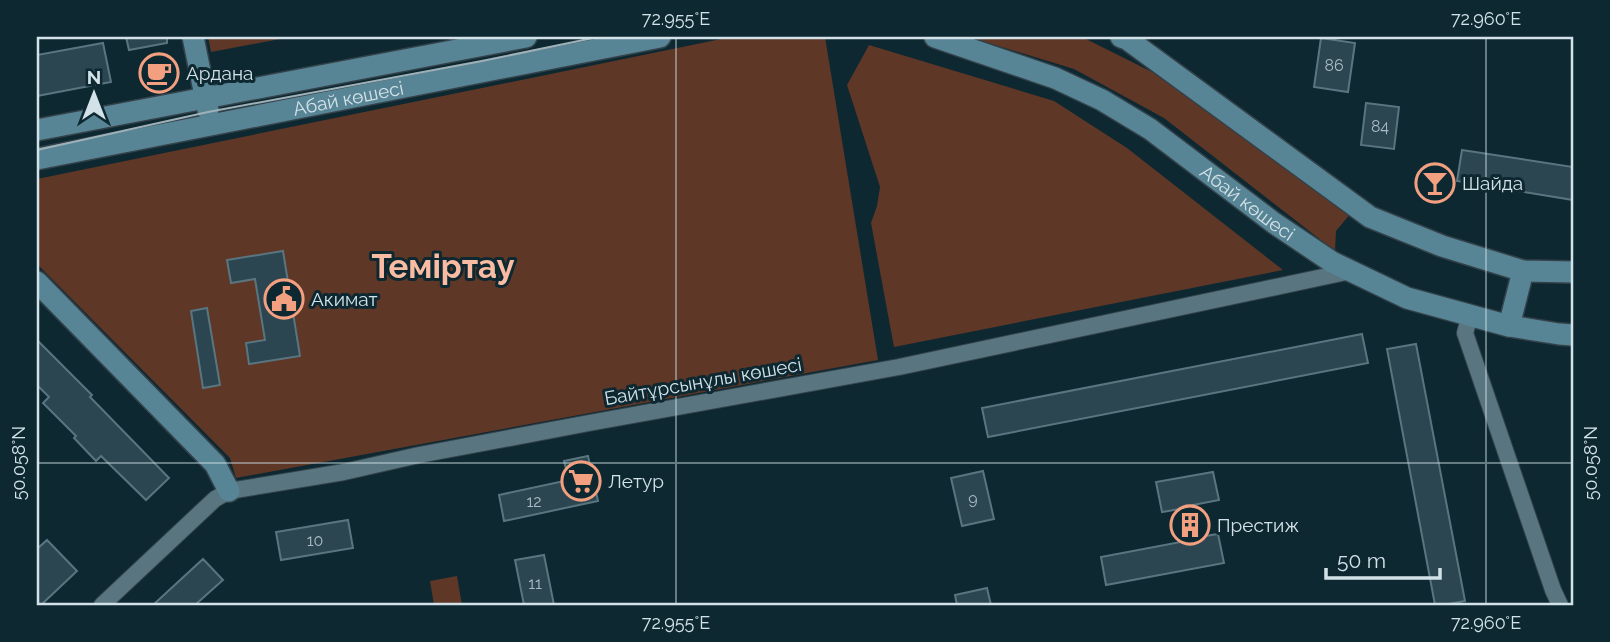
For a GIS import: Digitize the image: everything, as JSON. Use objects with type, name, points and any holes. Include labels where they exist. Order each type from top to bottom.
[{"type":"street","points":[[193,37],[211,125]]},
{"type":"street","name":"Абай көшесі","points":[[37,130],[481,41],[526,37]]},
{"type":"street","name":"Абай көшесі","points":[[37,159],[660,37]]},
{"type":"street","name":"Абай көшесі","points":[[935,37],[1055,78],[1102,100],[1150,129],[1274,223],[1332,262],[1407,298],[1509,326],[1573,335]]},
{"type":"street","points":[[1121,37],[1370,217],[1442,246],[1523,271],[1573,272]]},
{"type":"street","points":[[480,73],[481,41]]},
{"type":"street","name":"Байтұрсынұлы көшесі","points":[[102,605],[215,499],[229,491],[344,472],[419,455],[860,374],[1351,271]]},
{"type":"street","points":[[1509,326],[1523,271]]},
{"type":"street","points":[[37,282],[215,464],[229,491]]},
{"type":"street","points":[[1470,315],[1465,333],[1560,605]]},
{"type":"shaded area","points":[[208,37],[280,37],[280,39],[211,52]]},
{"type":"shaded area","points":[[731,37],[825,37],[878,360],[236,478],[230,458],[37,264],[37,179]]},
{"type":"shaded area","points":[[969,37],[1082,37],[1160,76],[1351,213],[1336,231],[1335,251],[1164,118],[1074,69]]},
{"type":"shaded area","points":[[869,45],[1054,101],[1127,148],[1283,270],[894,347],[871,223],[880,187],[847,85]]},
{"type":"shaded area","points":[[457,576],[462,605],[434,605],[430,581]]},
{"type":"building","points":[[126,37],[167,37],[167,43],[129,50]]},
{"type":"building","points":[[1321,38],[1355,43],[1348,92],[1314,87]]},
{"type":"building","points":[[103,43],[111,82],[37,96],[37,55]]},
{"type":"building","points":[[1366,103],[1399,107],[1394,149],[1361,145]]},
{"type":"building","points":[[1462,150],[1573,167],[1573,200],[1457,181]]},
{"type":"building","points":[[283,251],[300,356],[249,364],[246,343],[265,340],[255,279],[231,283],[227,260]]},
{"type":"building","points":[[207,308],[220,385],[203,388],[191,311]]},
{"type":"building","points":[[1362,334],[1368,363],[988,437],[982,408]]},
{"type":"building","points":[[37,340],[169,478],[146,500],[101,456],[96,461],[74,438],[76,436],[43,403],[49,397],[37,385]]},
{"type":"building","points":[[1416,344],[1465,601],[1443,605],[1435,605],[1387,349]]},
{"type":"building","points":[[588,456],[598,501],[504,521],[499,495],[569,480],[564,461]]},
{"type":"building","points":[[983,471],[994,519],[962,526],[951,478]]},
{"type":"building","name":"Престиж","points":[[1213,472],[1219,500],[1193,505],[1199,537],[1218,534],[1224,563],[1106,585],[1101,557],[1186,541],[1180,509],[1162,512],[1156,482]]},
{"type":"building","points":[[348,520],[353,548],[281,560],[276,532]]},
{"type":"building","points":[[47,540],[77,571],[41,605],[37,605],[37,549]]},
{"type":"building","points":[[544,555],[554,605],[524,605],[515,560]]},
{"type":"building","points":[[203,559],[223,580],[195,605],[153,605]]},
{"type":"building","points":[[987,588],[991,605],[957,605],[955,595]]},
{"type":"tram line","points":[[37,150],[208,112],[598,37]]},
{"type":"place","name":"Ардана","points":[[159,73]]},
{"type":"place","name":"Шайда","points":[[1435,183]]},
{"type":"place","name":"Акимат","points":[[284,299]]},
{"type":"place","name":"Летур","points":[[581,481]]},
{"type":"place","name":"Престиж","points":[[1190,525]]},
{"type":"district","name":"Теміртау","points":[[443,266]]}]
